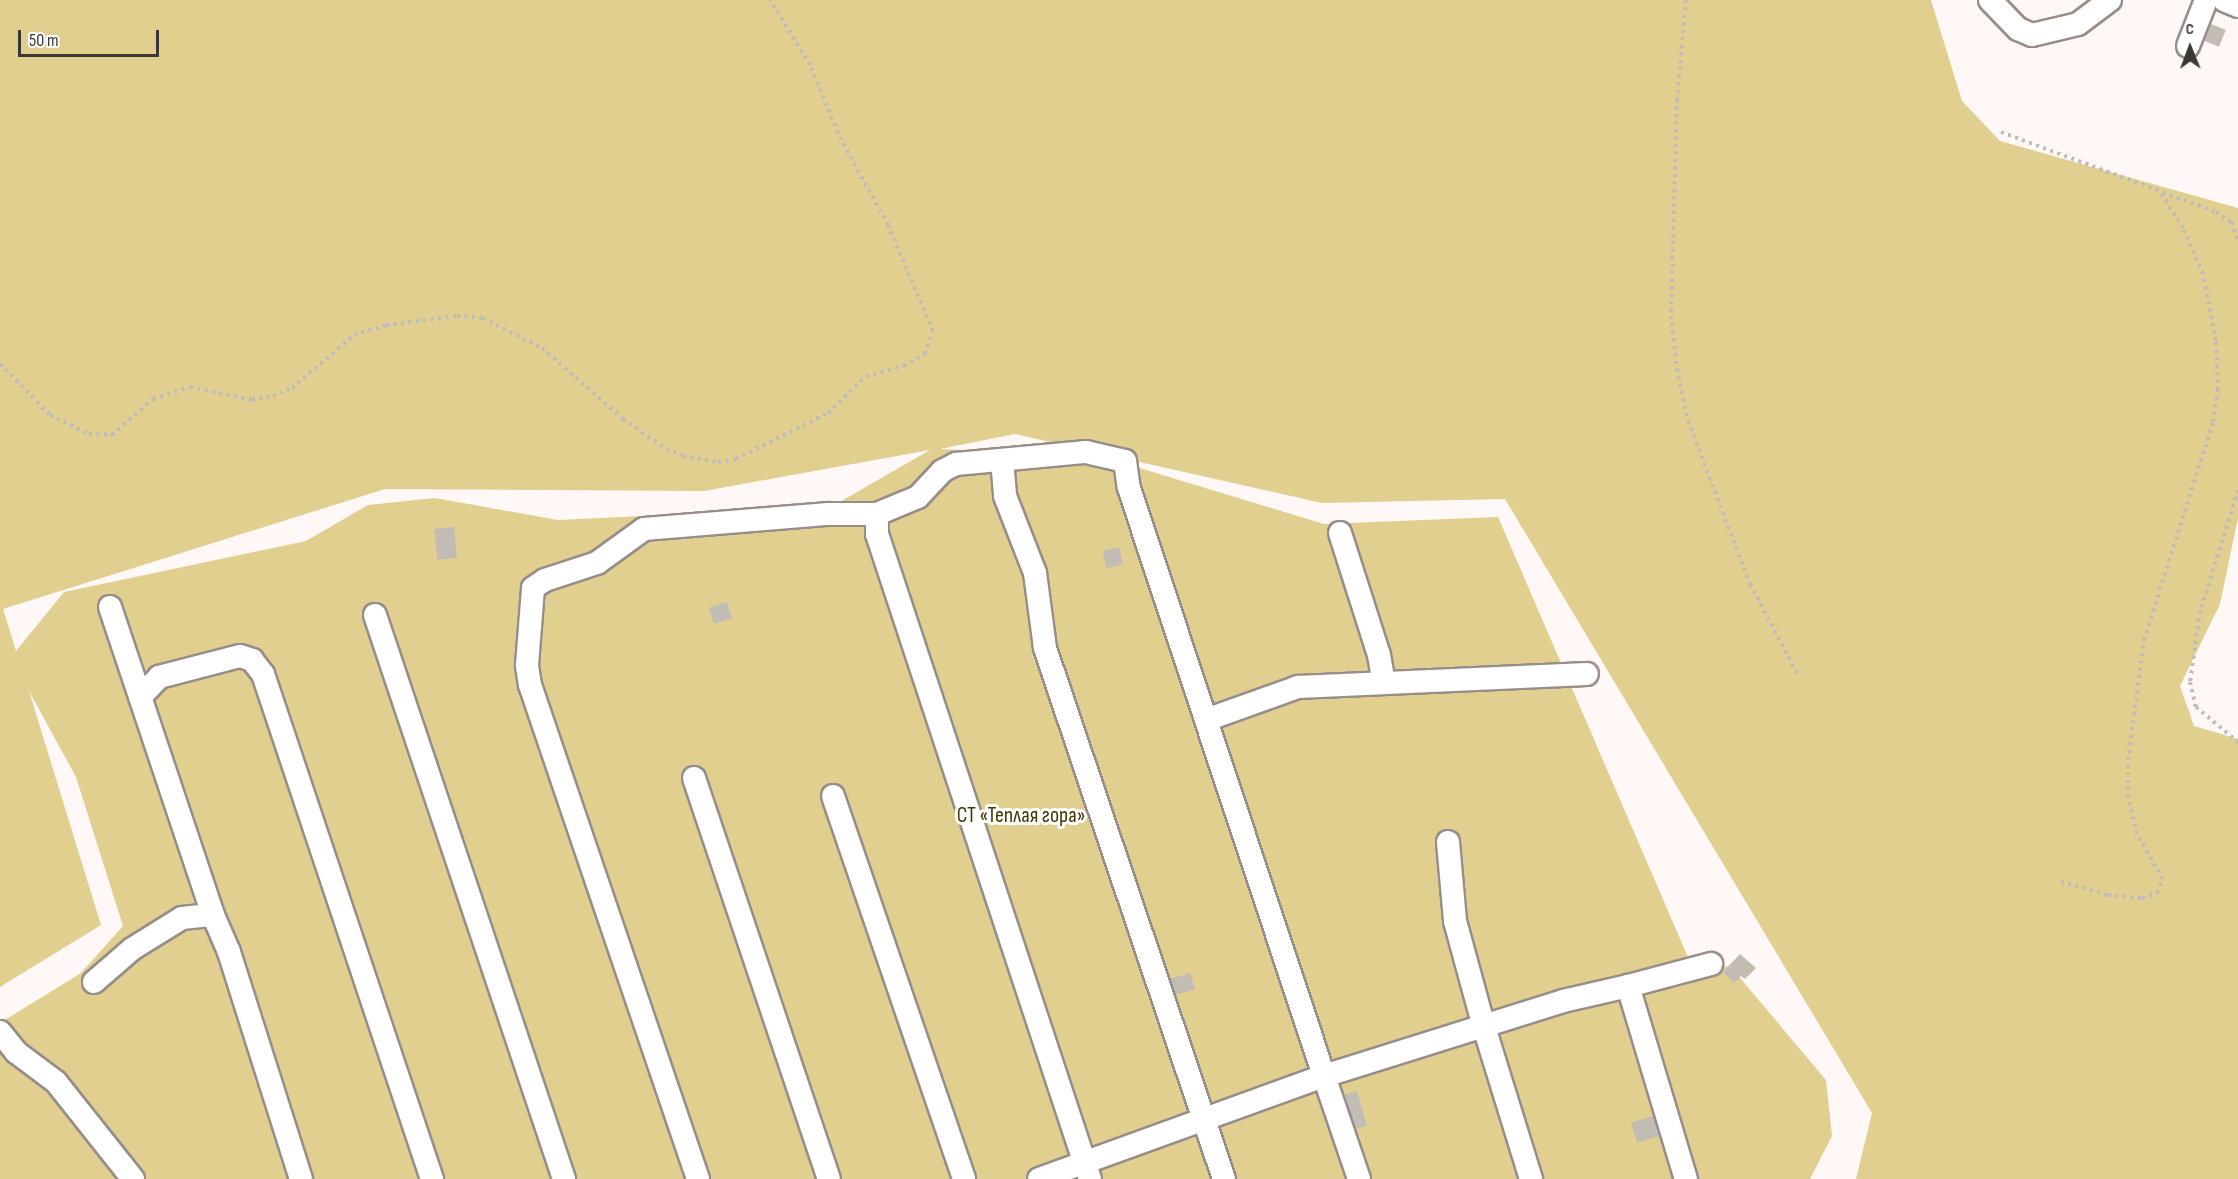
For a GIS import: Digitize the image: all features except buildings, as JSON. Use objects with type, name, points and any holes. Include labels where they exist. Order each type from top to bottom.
[{"type":"street","points":[[1990,0],[2018,29],[2032,35],[2078,24],[2114,0]]},
{"type":"street","points":[[2188,46],[2206,0]]},
{"type":"street","points":[[2224,0],[2238,6]]},
{"type":"street","points":[[698,1179],[530,685],[527,665],[534,588],[545,580],[597,562],[644,529],[828,513],[876,514],[918,497],[942,471],[956,464],[1086,452],[1125,460],[1129,488],[1359,1179]]},
{"type":"street","points":[[1002,460],[1005,496],[1035,573],[1045,648],[1224,1179]]},
{"type":"street","points":[[876,514],[880,546],[1087,1171]]},
{"type":"street","points":[[1340,533],[1379,656],[1384,682]]},
{"type":"street","points":[[110,607],[213,915],[229,952],[301,1179]]},
{"type":"street","points":[[375,615],[564,1179]]},
{"type":"street","points":[[140,697],[159,677],[240,656],[252,660],[263,674],[432,1179]]},
{"type":"street","points":[[1206,720],[1298,687],[1587,674]]},
{"type":"street","points":[[694,778],[829,1179]]},
{"type":"street","points":[[833,796],[964,1179]]},
{"type":"street","points":[[1448,842],[1455,921],[1484,1027],[1532,1179]]},
{"type":"street","points":[[94,982],[132,949],[182,918],[213,915]]},
{"type":"street","points":[[1039,1179],[1087,1171],[1204,1119],[1324,1076],[1563,1001],[1711,964]]},
{"type":"street","points":[[1628,986],[1686,1179]]},
{"type":"street","points":[[0,1032],[16,1052],[56,1082],[133,1179]]},
{"type":"path","points":[[0,364],[50,415],[89,434],[111,435],[153,399],[190,387],[252,400],[273,396],[292,388],[354,335],[386,325],[457,316],[483,318],[542,348],[623,419],[660,445],[683,456],[718,462],[736,459],[828,412],[866,376],[904,366],[925,354],[933,330],[888,225],[841,140],[810,65],[770,0]]},
{"type":"path","points":[[1686,0],[1677,99],[1671,316],[1677,369],[1688,422],[1750,584],[1799,677]]},
{"type":"path","points":[[2001,132],[2216,212],[2231,222],[2238,239]]},
{"type":"path","points":[[2061,882],[2109,895],[2142,898],[2157,892],[2163,879],[2137,834],[2128,798],[2128,760],[2144,640],[2213,422],[2218,390],[2216,341],[2203,274],[2183,228],[2159,190]]},
{"type":"path","points":[[2238,490],[2200,611],[2190,682],[2196,707],[2238,742]]},
{"type":"green space","name":"СТ «Теплая гора»","points":[[0,0],[1931,0],[1962,101],[2000,141],[2238,208],[2238,518],[2220,604],[2180,686],[2194,726],[2238,739],[2238,1179],[1856,1179],[1872,1113],[1505,499],[1322,503],[1015,434],[940,449],[1100,456],[1324,524],[1498,517],[1694,971],[1730,966],[1826,1080],[1832,1136],[1810,1179],[0,1179],[0,1023],[81,973],[123,926],[76,777],[29,691],[101,925],[0,987]],"holes":[[[930,450],[831,507],[558,520],[435,498],[368,505],[306,541],[64,592],[16,651],[3,609],[385,489],[704,491]]]}]
